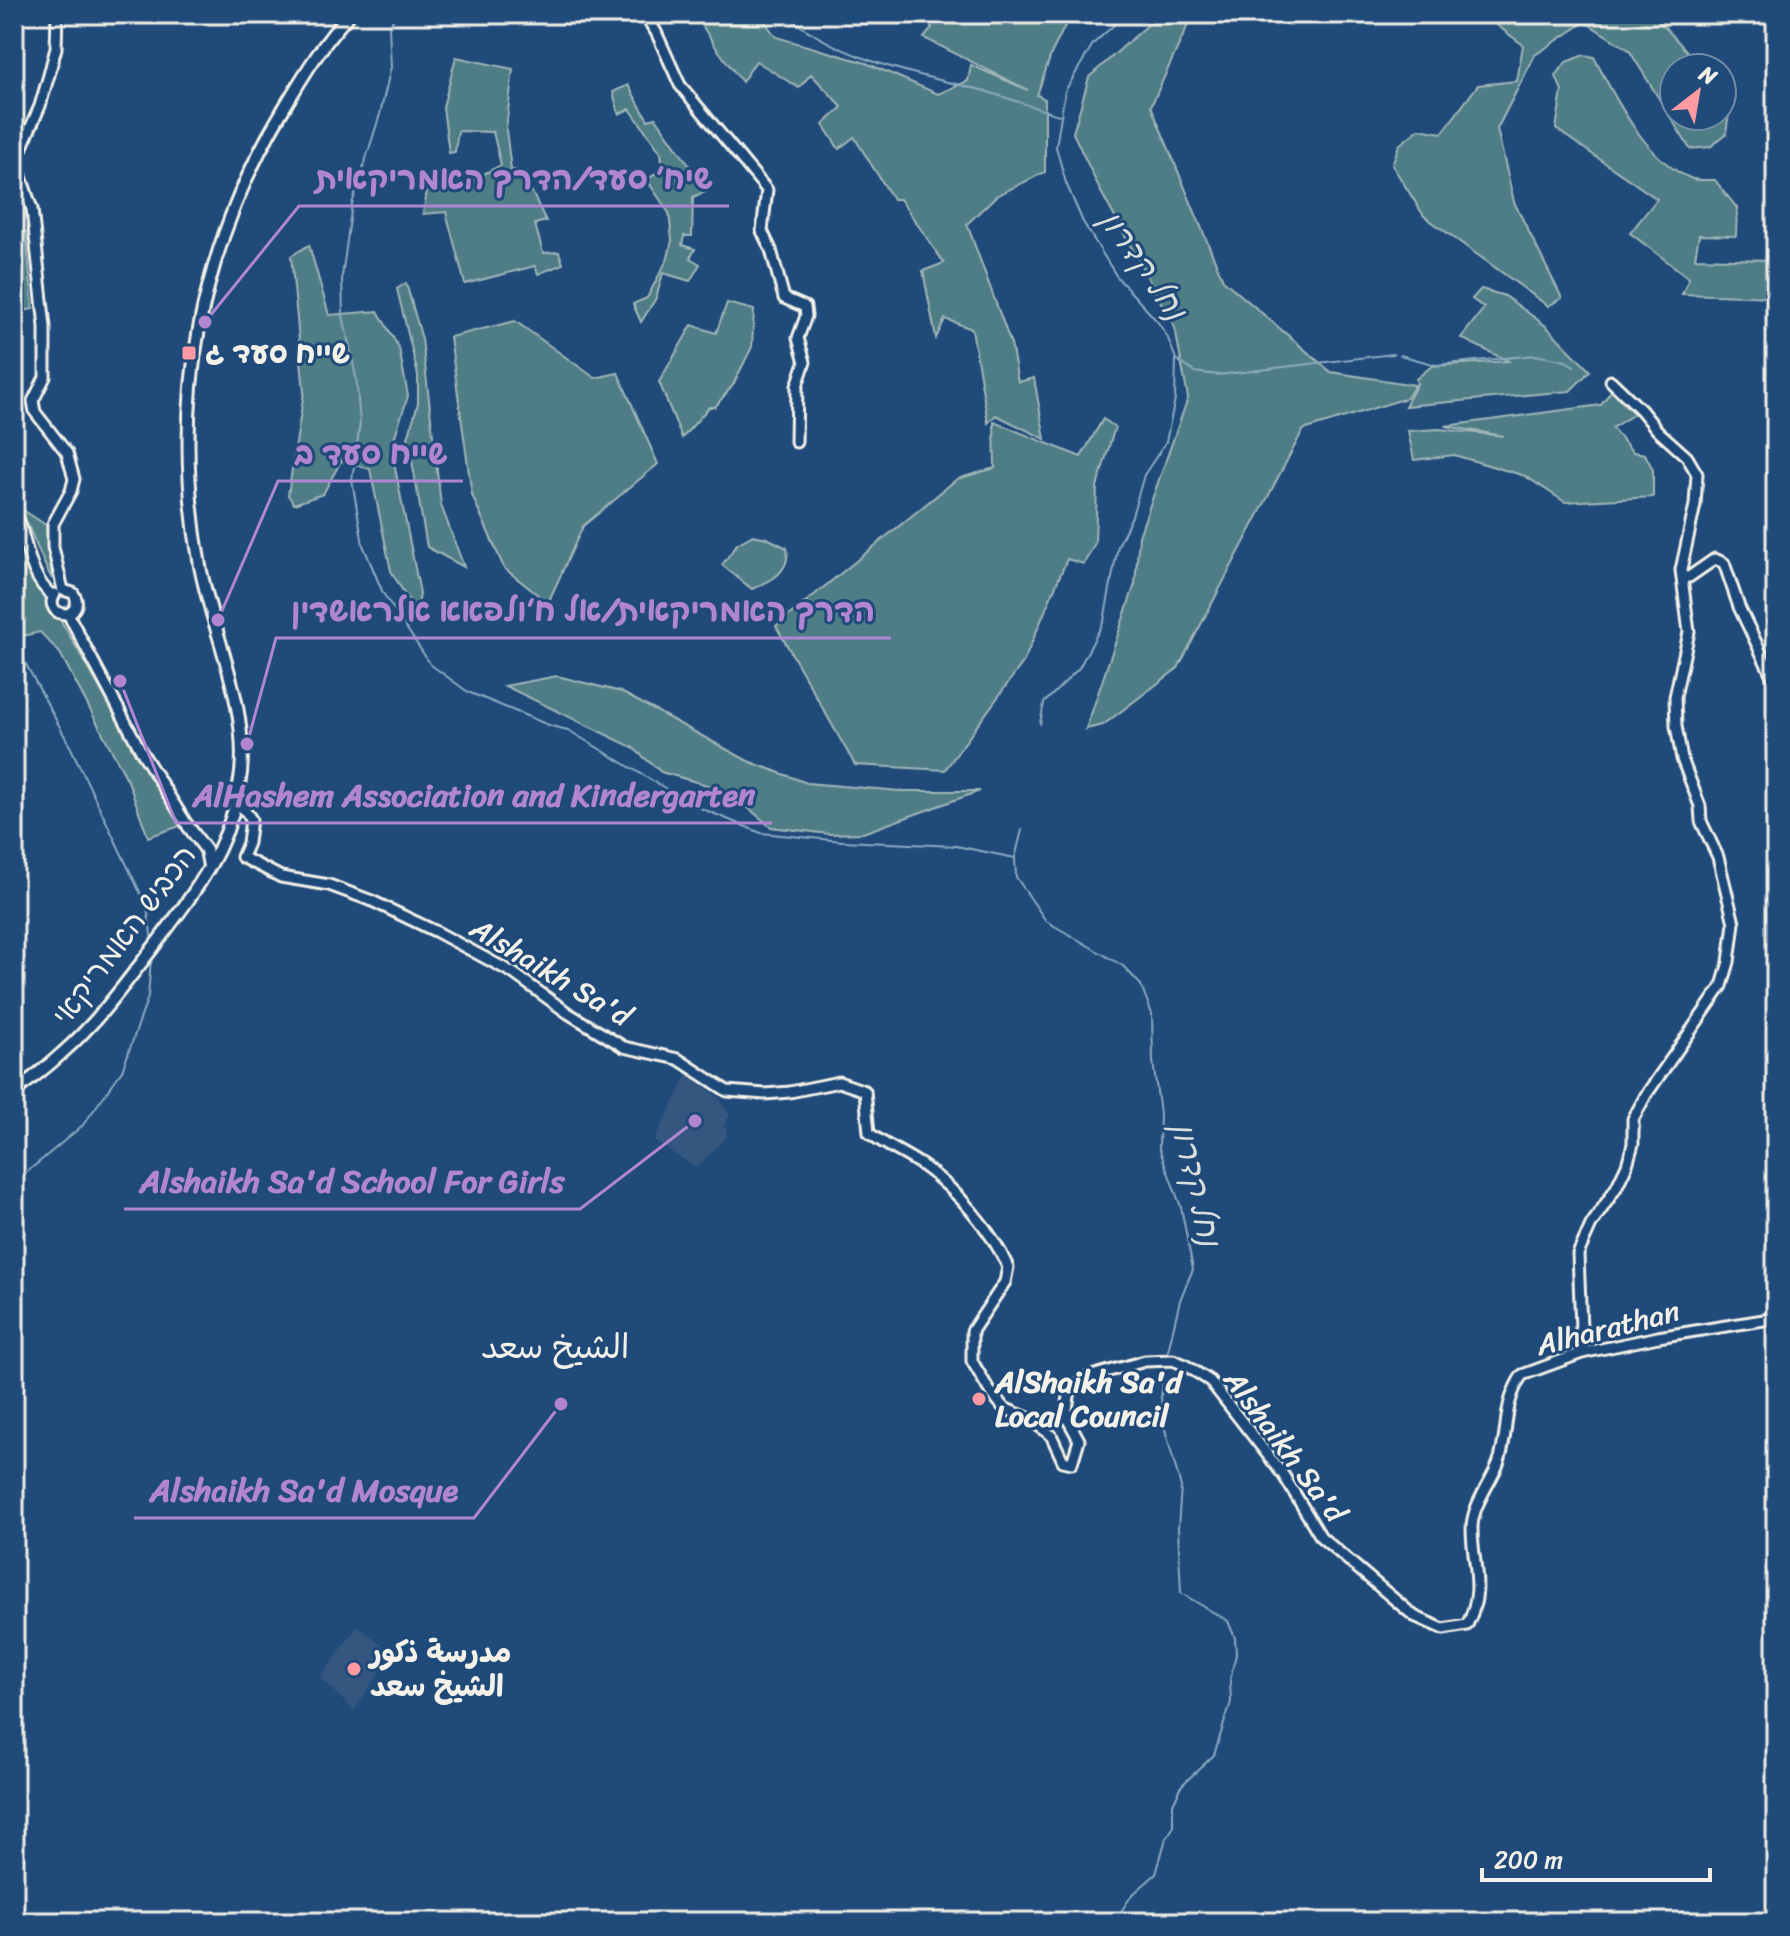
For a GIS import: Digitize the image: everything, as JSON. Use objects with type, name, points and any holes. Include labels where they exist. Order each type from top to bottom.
[{"type":"main road","name":"הכביש האמריקאי","points":[[14,1092],[63,1053],[117,994],[178,913],[225,836],[241,774],[238,718],[203,581],[188,487],[188,423],[199,323],[221,238],[248,170],[300,81],[350,14]]},
{"type":"main road","points":[[188,826],[215,843],[225,836]]},
{"type":"main road","points":[[188,826],[209,856],[209,866]]},
{"type":"main road","points":[[203,847],[218,852]]},
{"type":"street","points":[[57,14],[56,48],[40,106],[18,156],[18,168],[32,209],[45,327],[45,377],[33,401],[40,420],[67,453],[74,479],[53,524],[53,547],[63,590]]},
{"type":"street","points":[[644,14],[656,32],[680,85],[767,190],[762,231],[771,250],[780,289],[784,298],[805,307],[806,316],[798,338],[805,362],[797,386],[796,442]]},
{"type":"street","points":[[1582,1353],[1578,1254],[1591,1225],[1616,1188],[1627,1165],[1633,1144],[1633,1119],[1658,1076],[1722,986],[1734,923],[1718,857],[1701,821],[1700,806],[1682,759],[1676,726],[1675,697],[1689,632],[1681,570],[1695,505],[1697,474],[1687,457],[1611,381]]},
{"type":"street","points":[[14,515],[19,521],[38,580],[53,596]]},
{"type":"street","points":[[1683,577],[1689,577],[1715,559],[1724,563],[1739,607],[1776,684]]},
{"type":"street","points":[[53,596],[63,590],[71,592],[76,598],[76,606],[68,614]]},
{"type":"street","points":[[53,596],[55,610],[68,614],[141,751],[188,826]]},
{"type":"street","name":"Alshaikh Sa'd","points":[[234,804],[244,809],[251,819],[248,843],[242,857],[281,877],[329,885],[372,901],[437,932],[513,973],[568,1013],[624,1047],[678,1059],[727,1091],[790,1092],[839,1082],[865,1091],[869,1133],[925,1167],[969,1208],[1001,1252],[1008,1267],[1005,1282],[972,1331],[972,1361],[1004,1408],[1028,1418],[1051,1435],[1063,1461],[1072,1463],[1079,1440],[1066,1416],[1070,1390],[1088,1377],[1155,1359],[1173,1360],[1210,1381],[1284,1476],[1321,1537],[1414,1616],[1443,1629],[1467,1625]]},
{"type":"street","name":"Alharathan","points":[[1467,1625],[1475,1610],[1477,1593],[1472,1527],[1474,1514],[1499,1461],[1508,1402],[1522,1375],[1582,1353],[1776,1318]]},
{"type":"shaded area","points":[[688,1074],[719,1098],[730,1115],[723,1126],[727,1129],[727,1136],[697,1168],[654,1141]]},
{"type":"shaded area","name":"مدرسة ذكور الشيخ سعد","points":[[358,1626],[392,1653],[354,1711],[320,1678]]},
{"type":"green space","points":[[695,14],[759,14],[776,37],[866,63],[938,94],[968,81],[971,65],[1028,90],[924,38],[932,28],[922,14],[1071,14],[1052,52],[1037,95],[1045,99],[1045,172],[996,196],[967,224],[1011,344],[1018,382],[1034,378],[1045,439],[996,415],[988,423],[972,329],[945,319],[936,338],[923,271],[944,263],[900,199],[893,199],[854,137],[839,149],[823,125],[842,107],[811,74],[799,88],[756,61],[742,82]]},
{"type":"green space","points":[[1160,14],[1179,14],[1188,25],[1151,106],[1223,280],[1331,372],[1415,385],[1407,398],[1303,430],[1178,668],[1103,725],[1086,729],[1135,584],[1139,536],[1188,398],[1175,328],[1100,190],[1073,133],[1089,77]]},
{"type":"green space","points":[[1488,14],[1653,14],[1687,52],[1658,52],[1658,97],[1629,50],[1585,22],[1535,55],[1497,129],[1514,202],[1562,298],[1548,306],[1424,216],[1392,165],[1399,145],[1419,129],[1442,133],[1478,85],[1517,81],[1523,45]]},
{"type":"green space","points":[[1584,55],[1594,57],[1633,126],[1659,157],[1690,178],[1715,180],[1737,208],[1736,236],[1699,235],[1695,258],[1770,260],[1776,274],[1776,297],[1682,294],[1689,278],[1630,233],[1657,199],[1556,129],[1562,91],[1556,76],[1566,62]]},
{"type":"green space","points":[[456,57],[513,69],[506,129],[511,170],[526,172],[527,182],[546,221],[535,224],[543,253],[559,252],[563,264],[538,274],[535,266],[465,284],[446,212],[423,214],[429,178],[461,186],[501,165],[493,132],[458,131],[455,152],[449,153],[443,107]]},
{"type":"green space","points":[[628,85],[648,120],[656,118],[707,191],[693,197],[692,236],[684,236],[682,245],[695,249],[690,258],[700,264],[690,281],[663,273],[656,298],[641,322],[633,304],[647,298],[668,258],[672,240],[669,213],[647,180],[663,168],[661,153],[630,109],[619,114],[613,92]]},
{"type":"green space","points":[[1680,132],[1726,132],[1710,147],[1690,149]]},
{"type":"green space","points":[[26,232],[33,309],[14,313],[14,234]]},
{"type":"green space","points":[[309,245],[329,315],[378,311],[399,348],[408,396],[391,448],[420,593],[417,615],[391,571],[370,469],[341,461],[323,494],[294,504],[288,495],[304,392],[291,256]]},
{"type":"green space","points":[[406,283],[422,339],[441,505],[464,567],[427,547],[408,438],[418,403],[418,375],[397,289]]},
{"type":"green space","points":[[1481,289],[1505,296],[1546,326],[1590,371],[1570,391],[1405,406],[1417,384],[1416,379],[1432,366],[1508,361],[1461,338],[1484,308],[1472,299]]},
{"type":"green space","points":[[727,303],[754,310],[752,347],[733,385],[682,438],[659,382],[692,325],[716,333]]},
{"type":"green space","points":[[515,321],[595,378],[618,373],[658,464],[583,526],[548,603],[504,568],[472,495],[450,337]]},
{"type":"green space","points":[[1611,391],[1634,414],[1612,428],[1633,452],[1645,454],[1653,470],[1653,497],[1565,502],[1525,476],[1454,455],[1414,460],[1408,431],[1439,429],[1504,436],[1445,426],[1601,405]]},
{"type":"green space","points":[[1103,419],[1115,427],[1097,487],[1095,543],[1084,564],[1067,559],[1024,661],[945,770],[855,765],[776,626],[957,479],[995,468],[994,422],[1081,457]]},
{"type":"green space","points":[[20,508],[46,525],[52,579],[44,562]]},
{"type":"green space","points":[[14,527],[53,607],[180,826],[148,837],[128,781],[60,653],[40,632],[14,638]]},
{"type":"green space","points":[[753,535],[787,548],[787,556],[778,574],[752,589],[722,565],[737,544]]},
{"type":"green space","points":[[557,676],[621,692],[748,761],[807,783],[900,791],[980,791],[863,833],[829,834],[771,827],[728,791],[661,772],[632,747],[505,686]]},
{"type":"waterway","points":[[396,14],[389,27],[391,67],[352,204],[342,277],[343,316],[356,377],[360,423],[352,480],[363,545],[383,593],[431,665],[468,692],[568,730],[693,805],[761,833],[842,841],[956,846],[1015,858]]},
{"type":"waterway","points":[[785,14],[828,42],[876,62],[1059,115]]},
{"type":"waterway","name":"נחל קדרון","points":[[1040,724],[1044,703],[1079,668],[1104,621],[1118,546],[1132,516],[1144,475],[1166,442],[1175,399],[1176,359],[1167,336],[1117,277],[1083,222],[1066,183],[1056,147],[1065,91],[1093,44],[1126,14]]},
{"type":"waterway","points":[[1176,359],[1194,372],[1218,375],[1393,354]]},
{"type":"waterway","points":[[1400,355],[1436,365],[1535,355],[1566,361],[1574,366]]},
{"type":"waterway","points":[[14,642],[70,746],[147,907],[152,941]]},
{"type":"waterway","name":"נחל קדרון","points":[[1022,830],[1015,858],[1016,877],[1046,921],[1123,966],[1141,985],[1152,1014],[1153,1061],[1160,1114],[1159,1148],[1181,1207],[1193,1269],[1180,1300],[1167,1355]]},
{"type":"waterway","points":[[14,1183],[83,1125],[122,1071],[148,997],[151,959]]},
{"type":"waterway","name":"נחל קדרון","points":[[1114,1922],[1132,1895],[1156,1874],[1166,1838],[1173,1828],[1173,1804],[1182,1785],[1214,1755],[1231,1702],[1230,1680],[1236,1654],[1235,1638],[1228,1621],[1181,1593],[1178,1528],[1181,1487],[1164,1426],[1161,1398],[1165,1365]]},
{"type":"place","name":"שיח׳ סעד/הדרך האמריקאית","points":[[205,322]]},
{"type":"place","name":"שייח סעד ג","points":[[189,353]]},
{"type":"place","name":"שייח סעד ב","points":[[218,620]]},
{"type":"place","name":"AlHashem Association and Kindergarten","points":[[120,681]]},
{"type":"place","name":"הדרך האמריקאית/אל ח׳ולפאא אלראשדין","points":[[247,744]]},
{"type":"place","name":"Alshaikh Sa'd School For Girls","points":[[695,1121]]},
{"type":"place","name":"AlShaikh Sa'd Local Council","points":[[979,1399]]},
{"type":"place","name":"Alshaikh Sa'd Mosque","points":[[561,1404]]},
{"type":"place","name":"مدرسة ذكور الشيخ سعد","points":[[354,1669]]},
{"type":"district","name":"الشيخ سعد","points":[[555,1347]]}]
